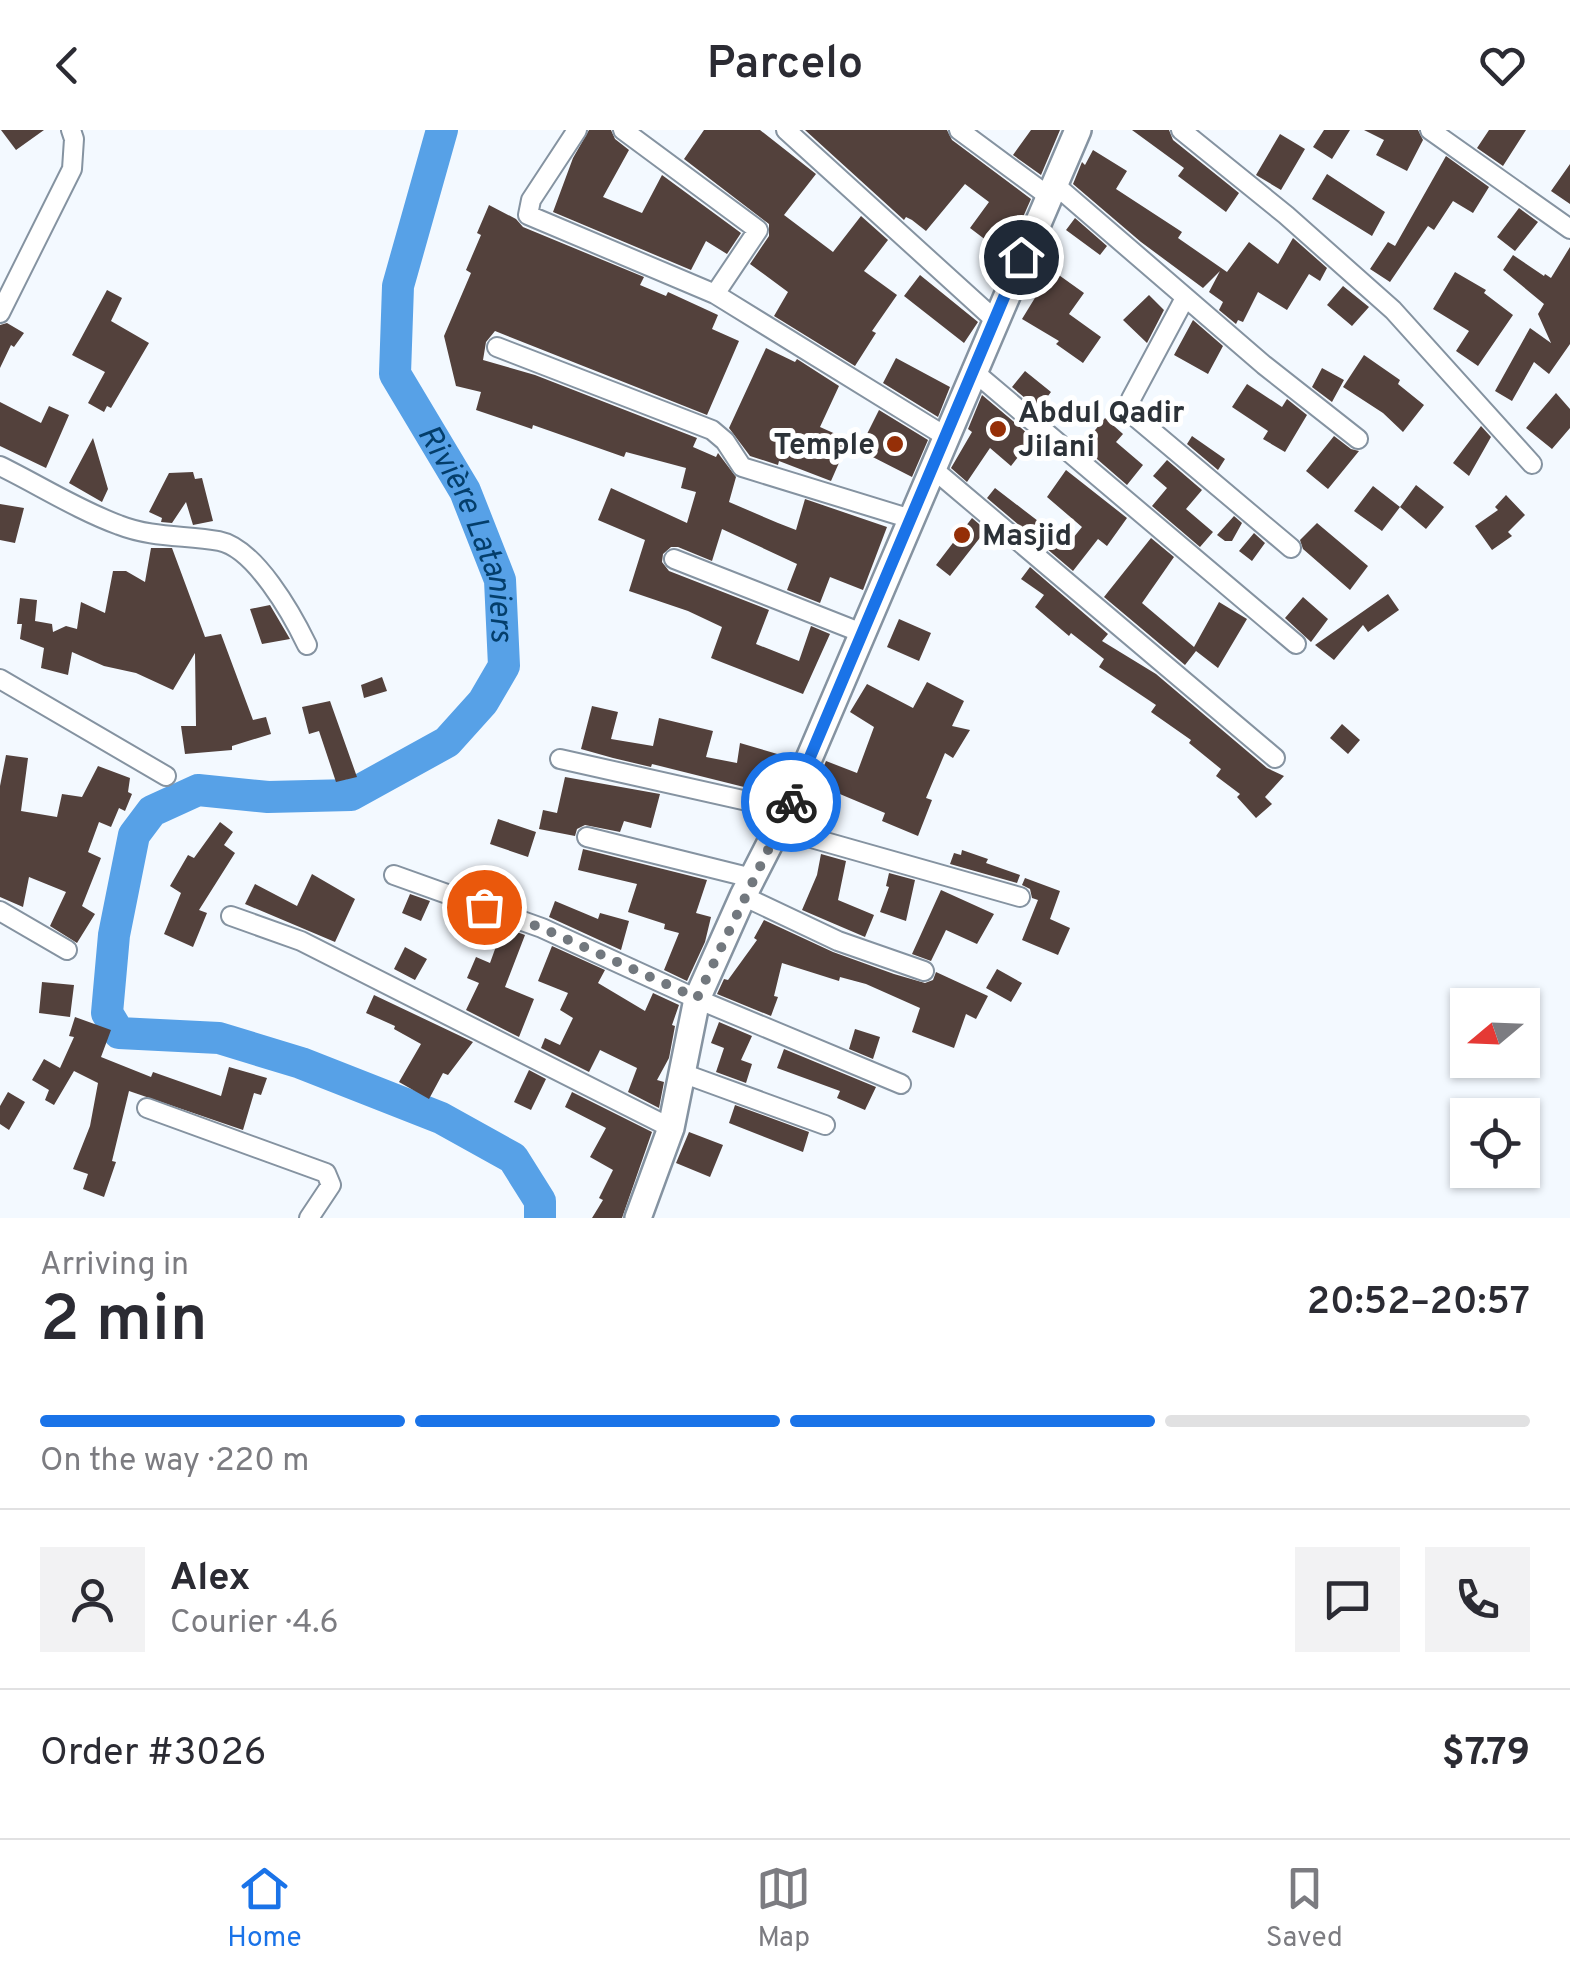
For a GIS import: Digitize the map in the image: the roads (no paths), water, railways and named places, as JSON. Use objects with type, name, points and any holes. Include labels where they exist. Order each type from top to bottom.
[{"type":"main road","points":[[638,1218],[671,1128],[697,998],[782,819],[1078,130]]},
{"type":"street","points":[[0,313],[72,169],[71,130]]},
{"type":"street","points":[[577,130],[531,200],[528,215],[714,294],[944,436]]},
{"type":"street","points":[[622,130],[758,230],[714,294]]},
{"type":"street","points":[[786,130],[994,318]]},
{"type":"street","points":[[958,130],[1050,189],[1358,439]]},
{"type":"street","points":[[1181,130],[1394,310],[1532,464]]},
{"type":"street","points":[[1430,130],[1570,229]]},
{"type":"street","points":[[1186,298],[1131,400],[1133,414],[1292,548]]},
{"type":"street","points":[[497,348],[712,430],[742,467],[912,520]]},
{"type":"street","points":[[972,370],[1296,644]]},
{"type":"street","points":[[0,466],[118,525],[161,536],[222,541],[239,550],[285,600],[307,645]]},
{"type":"street","points":[[932,468],[1276,758]]},
{"type":"street","points":[[674,559],[862,633]]},
{"type":"street","points":[[0,679],[166,776]]},
{"type":"street","points":[[560,760],[782,819],[1020,897]]},
{"type":"street","points":[[587,837],[747,887],[838,941],[924,971]]},
{"type":"street","points":[[394,876],[542,928],[901,1084]]},
{"type":"street","points":[[0,910],[67,950]]},
{"type":"street","points":[[231,916],[302,940],[671,1128]]},
{"type":"street","points":[[682,1072],[825,1125]]},
{"type":"street","points":[[146,1108],[326,1173],[331,1181],[327,1193],[309,1218]]},
{"type":"waterway","name":"Rivière Lataniers","points":[[442,130],[398,286],[395,374],[465,491],[500,580],[504,666],[483,702],[447,742],[351,795],[268,797],[198,790],[152,811],[134,835],[114,935],[107,1013],[119,1033],[219,1038],[301,1063],[441,1118],[513,1158],[540,1201],[540,1218]]},
{"type":"place","name":"Abdul Qadir Jilani","points":[[998,429]]},
{"type":"place","name":"Temple","points":[[895,444]]},
{"type":"place","name":"Masjid","points":[[962,535]]}]
